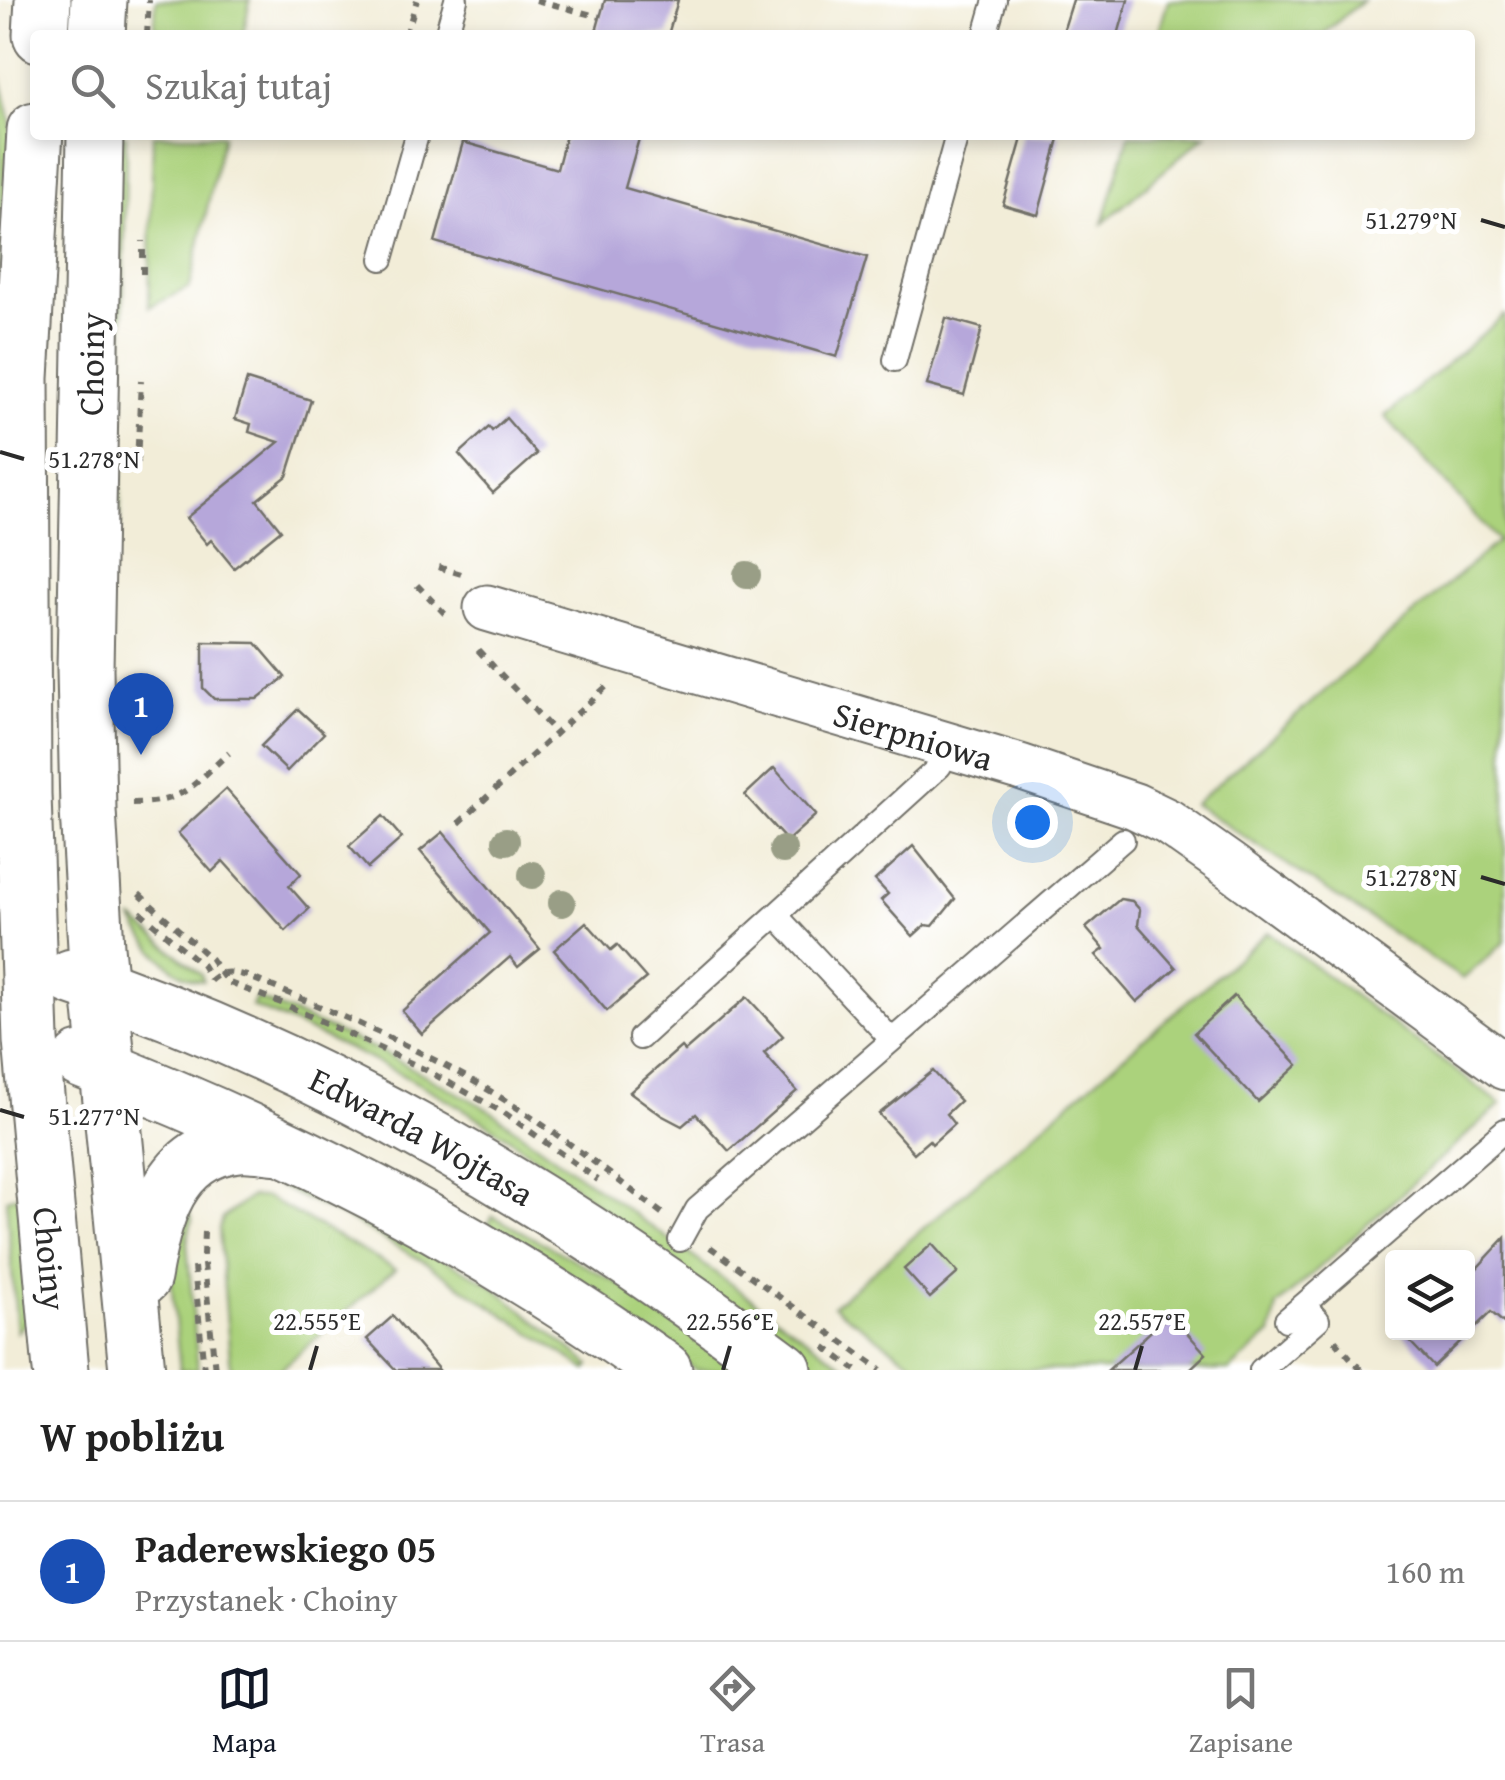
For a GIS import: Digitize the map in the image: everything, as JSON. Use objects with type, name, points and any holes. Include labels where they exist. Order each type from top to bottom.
[{"type":"street","points":[[41,30],[44,0]]},
{"type":"street","points":[[97,30],[98,0]]},
{"type":"street","name":"Choiny","points":[[34,140],[21,378],[12,812],[14,958],[16,1035],[39,1147],[61,1370]]},
{"type":"street","name":"Choiny","points":[[95,140],[85,669],[88,810],[100,986],[136,1350]]},
{"type":"street","name":"Sierpniowa","points":[[470,625],[948,745],[1100,794],[1168,822],[1505,1068]]},
{"type":"street","name":"Edwarda Wojtasa","points":[[14,958],[100,986],[284,1062],[435,1138],[606,1246],[784,1370]]},
{"type":"street","name":"Edwarda Wojtasa","points":[[16,1035],[288,1148],[408,1209],[484,1252],[664,1370]]},
{"type":"street","points":[[0,1091],[39,1147]]},
{"type":"street","points":[[136,1350],[153,1221],[160,1202],[178,1178],[196,1160],[214,1150],[241,1144],[288,1148]]},
{"type":"lane","points":[[447,30],[456,0]]},
{"type":"lane","points":[[986,30],[995,0]]},
{"type":"lane","points":[[382,259],[416,140]]},
{"type":"lane","points":[[895,360],[956,140]]},
{"type":"lane","points":[[640,1038],[940,766],[948,745]]},
{"type":"lane","points":[[682,1234],[697,1209],[1123,840]]},
{"type":"lane","points":[[776,916],[891,1039]]},
{"type":"lane","points":[[1261,1370],[1318,1320],[1295,1312],[1505,1130]]},
{"type":"path","points":[[148,30],[149,0]]},
{"type":"path","points":[[408,30],[417,0]]},
{"type":"path","points":[[536,0],[566,4],[600,17]]},
{"type":"path","points":[[417,585],[470,625],[556,733]]},
{"type":"path","points":[[459,822],[610,683],[622,678]]},
{"type":"path","points":[[121,803],[163,803],[182,794],[228,753]]},
{"type":"path","points":[[210,980],[229,971],[247,976],[432,1058],[510,1103],[682,1234],[881,1370]]},
{"type":"green space","points":[[156,0],[250,0],[244,30],[154,30]]},
{"type":"green space","points":[[1168,0],[1363,0],[1328,30],[1159,30]]},
{"type":"green space","points":[[0,76],[12,145],[0,371]]},
{"type":"green space","points":[[117,140],[126,140],[120,526],[114,499]]},
{"type":"green space","points":[[153,140],[222,140],[190,287],[149,307]]},
{"type":"green space","points":[[1128,140],[1200,140],[1103,223]]},
{"type":"green space","points":[[1505,315],[1505,942],[1463,979],[1194,804],[1498,541],[1385,416]]},
{"type":"green space","points":[[132,918],[201,974],[203,981],[171,967],[144,938]]},
{"type":"green space","points":[[1268,932],[1501,1104],[1277,1306],[1271,1334],[1230,1370],[923,1370],[833,1306]]},
{"type":"green space","points":[[256,998],[378,1050],[488,1109],[850,1370],[822,1370],[676,1268],[497,1130],[377,1062],[252,1006]]},
{"type":"green space","points":[[258,1161],[489,1283],[590,1365],[587,1370],[426,1263],[349,1220],[268,1181],[224,1179],[215,1170]]},
{"type":"green space","points":[[23,1193],[33,1316],[17,1332],[6,1199]]},
{"type":"green space","points":[[250,1197],[266,1197],[395,1269],[280,1370],[231,1370],[219,1229],[223,1218]]},
{"type":"green space","points":[[188,1210],[192,1219],[187,1242],[198,1370],[180,1370],[168,1249]]},
{"type":"green space","points":[[493,1216],[625,1287],[744,1370],[696,1370],[484,1230]]},
{"type":"building","points":[[605,0],[678,0],[669,30],[596,30]]},
{"type":"building","points":[[1073,0],[1128,0],[1119,30],[1064,30]]},
{"type":"building","points":[[565,140],[639,140],[625,188],[867,257],[837,357],[435,242],[463,142],[557,169]]},
{"type":"building","points":[[1022,140],[1059,140],[1038,215],[1003,205]]},
{"type":"building","points":[[946,318],[982,328],[964,395],[927,385]]},
{"type":"building","points":[[247,380],[311,400],[287,476],[257,500],[281,530],[234,568],[186,518],[279,442],[249,432],[251,424],[235,419]]},
{"type":"building","points":[[506,418],[537,454],[493,493],[459,454],[489,427],[492,431]]},
{"type":"building","points":[[203,642],[256,643],[285,677],[257,699],[214,699],[203,688]]},
{"type":"building","points":[[298,709],[324,733],[287,771],[261,746]]},
{"type":"building","points":[[774,768],[816,815],[787,841],[745,795]]},
{"type":"building","points":[[226,789],[301,874],[289,886],[309,909],[286,931],[223,861],[212,872],[178,833]]},
{"type":"building","points":[[383,816],[402,838],[368,868],[349,846]]},
{"type":"building","points":[[443,832],[540,949],[518,967],[510,957],[422,1034],[402,1011],[490,933],[420,851]]},
{"type":"building","points":[[913,846],[955,899],[933,926],[925,925],[913,936],[881,900],[888,894],[875,880]]},
{"type":"building","points":[[1120,899],[1132,901],[1140,910],[1138,925],[1176,968],[1137,1002],[1096,955],[1104,949],[1086,928]]},
{"type":"building","points":[[586,922],[611,950],[617,945],[646,978],[607,1011],[554,950]]},
{"type":"building","points":[[1234,996],[1298,1065],[1258,1102],[1194,1033]]},
{"type":"building","points":[[747,997],[783,1036],[764,1053],[797,1091],[729,1151],[696,1114],[682,1126],[630,1092]]},
{"type":"building","points":[[933,1071],[960,1101],[946,1114],[954,1124],[932,1144],[929,1140],[914,1153],[879,1114]]},
{"type":"building","points":[[1505,1238],[1505,1324],[1491,1312],[1475,1327],[1475,1270]]},
{"type":"building","points":[[932,1244],[958,1273],[930,1298],[904,1269]]},
{"type":"building","points":[[1170,1314],[1206,1354],[1189,1370],[1108,1370]]},
{"type":"building","points":[[393,1316],[439,1370],[396,1370],[367,1339]]},
{"type":"building","points":[[1409,1340],[1462,1340],[1434,1367]]},
{"type":"place","name":"Paderewskiego 05","points":[[141,755]]}]
